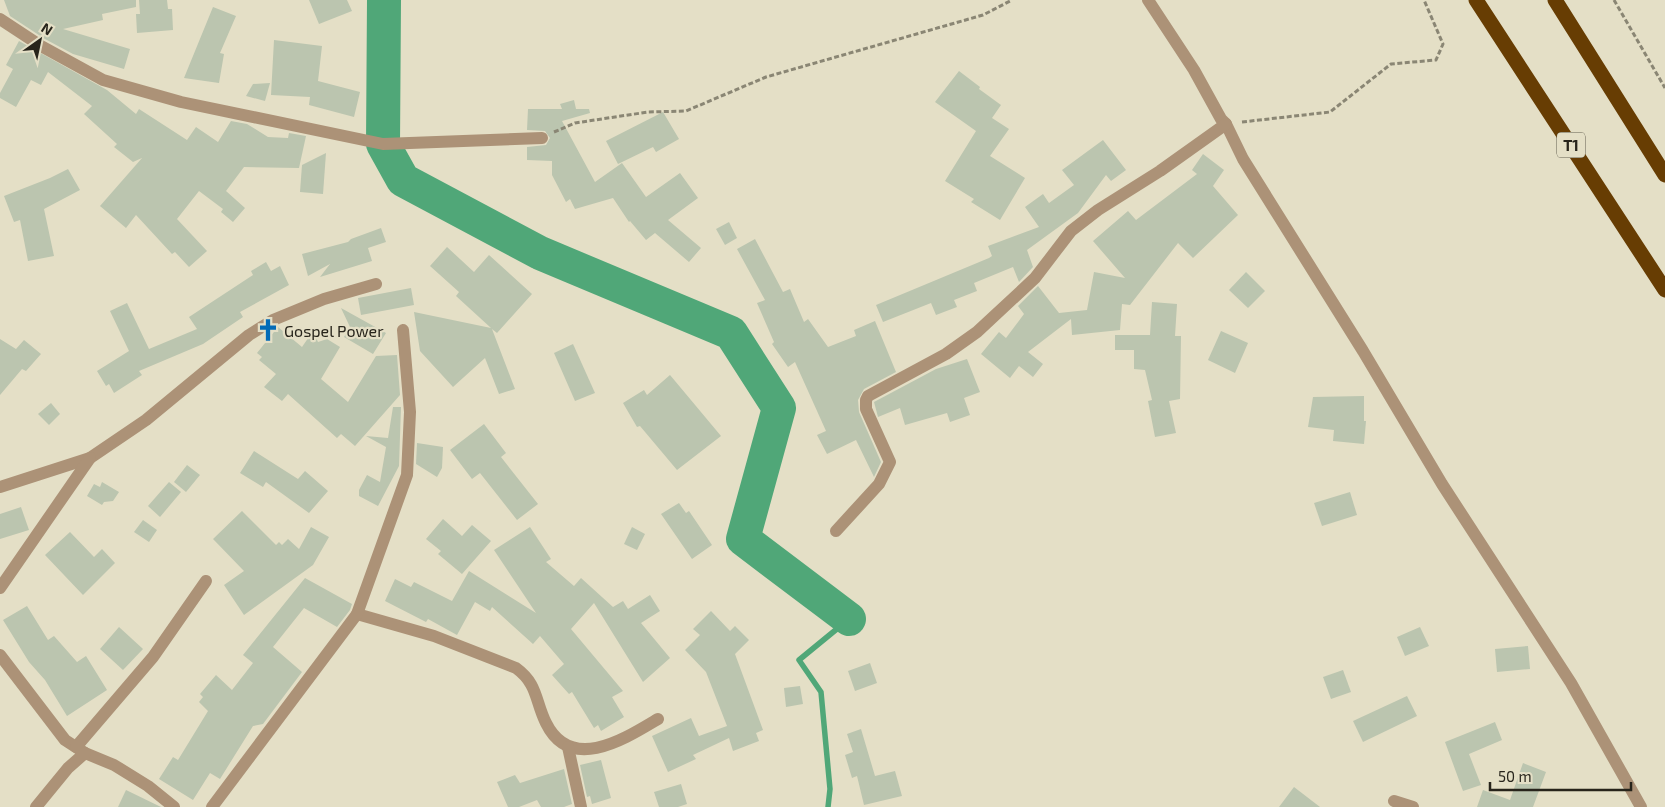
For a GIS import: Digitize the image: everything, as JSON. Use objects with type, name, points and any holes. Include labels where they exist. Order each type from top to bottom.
[{"type":"highway","name":"T1","points":[[1476,0],[1665,290]]},
{"type":"highway","points":[[1556,0],[1665,175]]},
{"type":"street","points":[[1148,0],[1226,124],[1243,159],[1363,352],[1442,484],[1571,683],[1641,807]]},
{"type":"street","points":[[0,19],[40,46],[103,80],[181,102],[383,144],[542,138]]},
{"type":"street","points":[[836,531],[879,484],[890,462],[866,409],[868,396],[946,354],[977,332],[1035,278],[1071,231],[1098,210],[1160,171],[1226,124]]},
{"type":"street","points":[[0,487],[90,458],[146,420],[249,335],[273,320],[324,299],[376,284]]},
{"type":"street","points":[[212,807],[357,614],[407,475],[410,412],[403,330]]},
{"type":"street","points":[[0,588],[90,458]]},
{"type":"street","points":[[36,807],[153,657],[206,581]]},
{"type":"street","points":[[357,614],[434,636],[516,668],[528,676],[546,723],[556,738],[568,747],[582,749],[604,747],[658,719]]},
{"type":"street","points":[[0,655],[65,740],[81,750],[114,765],[148,786],[174,807]]},
{"type":"street","points":[[568,747],[581,807]]},
{"type":"street","points":[[1394,801],[1413,807]]},
{"type":"path","points":[[542,138],[575,123],[648,112],[686,111],[766,77],[982,15],[1012,0]]},
{"type":"path","points":[[1226,124],[1330,112],[1391,64],[1436,60],[1443,44],[1424,0]]},
{"type":"path","points":[[1614,0],[1665,88]]},
{"type":"building","points":[[4,0],[136,0],[136,7],[102,14],[103,20],[63,29],[130,49],[124,69],[73,54],[45,39],[10,16]]},
{"type":"building","points":[[139,0],[167,0],[168,9],[172,9],[173,30],[137,33],[136,14],[140,14]]},
{"type":"building","points":[[309,0],[347,0],[352,11],[319,24]]},
{"type":"building","points":[[213,7],[236,16],[220,53],[224,54],[219,83],[184,78]]},
{"type":"building","points":[[274,40],[322,46],[318,81],[360,92],[354,117],[309,105],[310,97],[271,95]]},
{"type":"building","points":[[19,41],[107,90],[136,114],[139,109],[187,140],[196,127],[218,142],[231,121],[247,124],[268,137],[288,138],[289,133],[306,136],[299,168],[244,167],[226,191],[245,208],[233,222],[221,212],[223,209],[199,191],[177,219],[207,251],[189,267],[175,252],[172,254],[136,215],[126,228],[100,206],[142,158],[133,162],[114,147],[117,144],[84,114],[92,106],[48,72],[41,85],[31,80],[16,107],[0,98],[0,93],[13,69],[6,65]]},
{"type":"building","points":[[959,71],[1001,105],[992,118],[1009,129],[990,156],[1025,178],[1000,220],[971,202],[974,199],[945,181],[976,131],[935,102]]},
{"type":"building","points":[[270,83],[265,101],[246,96],[253,84]]},
{"type":"building","points":[[574,100],[576,109],[589,109],[590,113],[562,121],[595,182],[622,163],[646,197],[680,173],[698,198],[668,220],[701,248],[689,262],[655,233],[646,240],[629,222],[613,198],[575,209],[570,199],[566,202],[552,175],[552,161],[527,160],[527,147],[546,145],[550,138],[545,131],[527,130],[528,109],[562,109],[560,104]]},
{"type":"building","points":[[663,112],[679,139],[656,152],[653,147],[618,164],[606,141]]},
{"type":"building","points":[[1103,140],[1126,170],[1111,181],[1106,175],[1078,213],[1027,250],[1033,267],[1019,282],[1013,267],[974,283],[977,291],[954,300],[957,307],[936,315],[931,303],[883,322],[876,305],[989,258],[992,256],[988,246],[1039,227],[1025,207],[1043,194],[1049,203],[1074,185],[1062,170]]},
{"type":"building","points":[[326,153],[323,194],[300,192],[302,165]]},
{"type":"building","points":[[1203,154],[1224,170],[1213,186],[1238,215],[1193,258],[1178,243],[1130,305],[1122,304],[1120,330],[1072,335],[1071,319],[1028,352],[1043,364],[1033,377],[1019,366],[1010,378],[981,354],[999,332],[1006,338],[1024,314],[1018,306],[1038,286],[1059,313],[1087,310],[1094,272],[1125,278],[1093,241],[1128,211],[1136,220],[1197,174],[1192,170]]},
{"type":"building","points":[[68,169],[80,190],[44,209],[54,256],[28,261],[20,220],[14,222],[4,196]]},
{"type":"building","points":[[729,222],[737,238],[725,245],[716,229]]},
{"type":"building","points":[[381,228],[386,242],[368,248],[372,261],[320,277],[330,264],[308,276],[302,254],[348,242],[351,239]]},
{"type":"building","points":[[755,239],[783,292],[790,289],[804,322],[808,319],[828,347],[856,336],[854,330],[875,321],[896,372],[864,389],[858,400],[859,412],[881,462],[874,477],[856,440],[827,454],[817,435],[826,431],[795,362],[788,367],[772,344],[774,342],[757,303],[765,300],[737,249]]},
{"type":"building","points":[[447,247],[474,272],[489,255],[532,294],[497,333],[492,329],[515,389],[499,394],[485,358],[453,387],[420,351],[414,312],[491,328],[456,296],[459,292],[430,266]]},
{"type":"building","points":[[266,262],[271,271],[280,266],[289,285],[240,312],[243,317],[203,344],[139,371],[142,375],[114,393],[109,384],[106,386],[97,371],[129,351],[110,311],[127,303],[149,349],[197,329],[189,317],[253,275],[251,271]]},
{"type":"building","points":[[1246,272],[1265,291],[1248,308],[1229,290]]},
{"type":"building","points":[[411,288],[414,305],[361,315],[358,298]]},
{"type":"building","points":[[1152,302],[1177,304],[1175,336],[1181,336],[1180,399],[1169,401],[1176,433],[1155,437],[1148,401],[1152,400],[1145,370],[1134,369],[1134,350],[1115,350],[1115,335],[1150,335]]},
{"type":"building","points":[[341,308],[386,333],[373,354],[344,337],[350,327]]},
{"type":"building","points":[[278,327],[302,347],[313,331],[318,342],[327,339],[340,347],[321,379],[348,402],[376,356],[397,355],[400,395],[355,446],[341,434],[337,438],[288,394],[282,401],[264,387],[276,374],[259,360],[262,357],[257,353]]},
{"type":"building","points":[[1221,331],[1248,343],[1235,373],[1208,360]]},
{"type":"building","points":[[0,339],[16,349],[24,340],[41,354],[26,371],[22,369],[0,395]]},
{"type":"building","points":[[573,344],[595,393],[575,401],[554,353]]},
{"type":"building","points":[[967,359],[980,392],[964,398],[970,415],[950,422],[947,413],[905,425],[900,408],[878,417],[874,402],[936,369]]},
{"type":"building","points":[[670,375],[721,436],[677,470],[640,426],[637,427],[623,403],[644,390],[647,395]]},
{"type":"building","points":[[1364,396],[1364,421],[1366,421],[1364,444],[1333,441],[1334,430],[1308,427],[1313,397]]},
{"type":"building","points":[[51,403],[60,414],[49,425],[38,414]]},
{"type":"building","points":[[393,407],[401,407],[399,466],[378,506],[359,496],[359,490],[367,475],[380,482],[386,447],[366,436],[388,438]]},
{"type":"building","points":[[484,424],[506,453],[501,457],[538,504],[517,520],[480,473],[472,479],[450,450]]},
{"type":"building","points":[[417,443],[443,447],[442,468],[437,477],[416,464]]},
{"type":"building","points":[[254,451],[298,479],[305,471],[328,491],[309,513],[266,482],[263,487],[240,473]]},
{"type":"building","points":[[187,465],[200,475],[186,492],[174,482]]},
{"type":"building","points":[[102,482],[119,492],[113,501],[104,502],[102,505],[87,496],[94,484],[100,487]]},
{"type":"building","points":[[169,482],[181,492],[160,517],[148,506]]},
{"type":"building","points":[[1350,492],[1357,515],[1322,526],[1314,503]]},
{"type":"building","points":[[679,503],[686,513],[689,511],[712,545],[692,559],[661,514]]},
{"type":"building","points":[[21,507],[29,530],[0,539],[0,514]]},
{"type":"building","points":[[242,511],[276,545],[279,542],[282,545],[288,539],[299,549],[311,527],[329,537],[313,565],[244,615],[224,585],[244,571],[213,539]]},
{"type":"building","points":[[443,519],[462,536],[472,525],[491,541],[462,574],[438,554],[441,551],[426,539]]},
{"type":"building","points":[[143,520],[157,530],[149,542],[134,532]]},
{"type":"building","points":[[530,527],[551,559],[546,562],[574,586],[581,578],[613,607],[623,601],[628,609],[650,595],[660,611],[641,623],[670,658],[643,682],[594,603],[571,629],[623,691],[612,697],[624,717],[601,731],[598,725],[594,728],[572,692],[569,694],[552,675],[564,664],[540,636],[533,644],[492,607],[490,611],[475,602],[457,635],[428,619],[426,622],[385,601],[395,579],[411,587],[414,582],[452,601],[469,571],[536,613],[494,550]]},
{"type":"building","points":[[632,527],[645,534],[637,550],[624,544]]},
{"type":"building","points":[[70,532],[94,557],[102,549],[115,563],[83,595],[45,555]]},
{"type":"building","points":[[305,578],[352,604],[350,610],[337,627],[304,608],[273,647],[302,672],[263,724],[253,726],[220,779],[210,773],[193,800],[159,779],[173,757],[178,760],[208,711],[199,702],[203,697],[200,694],[216,675],[232,690],[253,663],[243,655]]},
{"type":"building","points":[[27,606],[48,640],[54,636],[77,662],[86,656],[107,690],[67,716],[45,680],[29,662],[3,620]]},
{"type":"building","points":[[711,611],[730,631],[735,626],[749,640],[735,654],[763,730],[756,733],[759,741],[733,751],[729,738],[693,755],[696,759],[668,772],[652,736],[691,718],[699,736],[727,726],[706,672],[685,650],[700,635],[693,629]]},
{"type":"building","points":[[119,627],[143,649],[123,670],[100,649]]},
{"type":"building","points":[[1420,627],[1429,646],[1405,656],[1397,637]]},
{"type":"building","points":[[1528,646],[1530,669],[1497,672],[1495,649]]},
{"type":"building","points":[[870,663],[877,683],[855,691],[848,671]]},
{"type":"building","points":[[1343,670],[1351,692],[1331,699],[1323,677]]},
{"type":"building","points":[[800,686],[803,704],[786,707],[784,688]]},
{"type":"building","points":[[1407,696],[1417,716],[1363,742],[1353,721]]},
{"type":"building","points":[[1495,722],[1502,740],[1469,754],[1481,785],[1463,791],[1445,742]]},
{"type":"building","points":[[861,729],[875,776],[895,771],[902,796],[864,805],[857,776],[852,778],[845,755],[853,752],[847,734]]},
{"type":"building","points":[[601,760],[611,798],[592,804],[590,796],[587,797],[580,765]]},
{"type":"building","points":[[1523,763],[1546,772],[1533,807],[1477,807],[1483,790],[1510,800]]},
{"type":"building","points":[[564,769],[572,804],[564,807],[541,807],[537,800],[519,807],[508,807],[497,782],[515,775],[520,783]]},
{"type":"building","points":[[681,784],[687,804],[678,807],[659,807],[654,792]]},
{"type":"building","points":[[1294,787],[1320,807],[1279,807]]},
{"type":"building","points":[[126,790],[161,807],[118,807]]},
{"type":"waterway","points":[[384,0],[383,144],[403,180],[540,253],[731,333],[779,408],[743,539],[849,619]]},
{"type":"waterway","points":[[828,807],[830,789],[821,692],[799,660],[849,619]]},
{"type":"place","name":"Gospel Power","points":[[268,330]]}]
